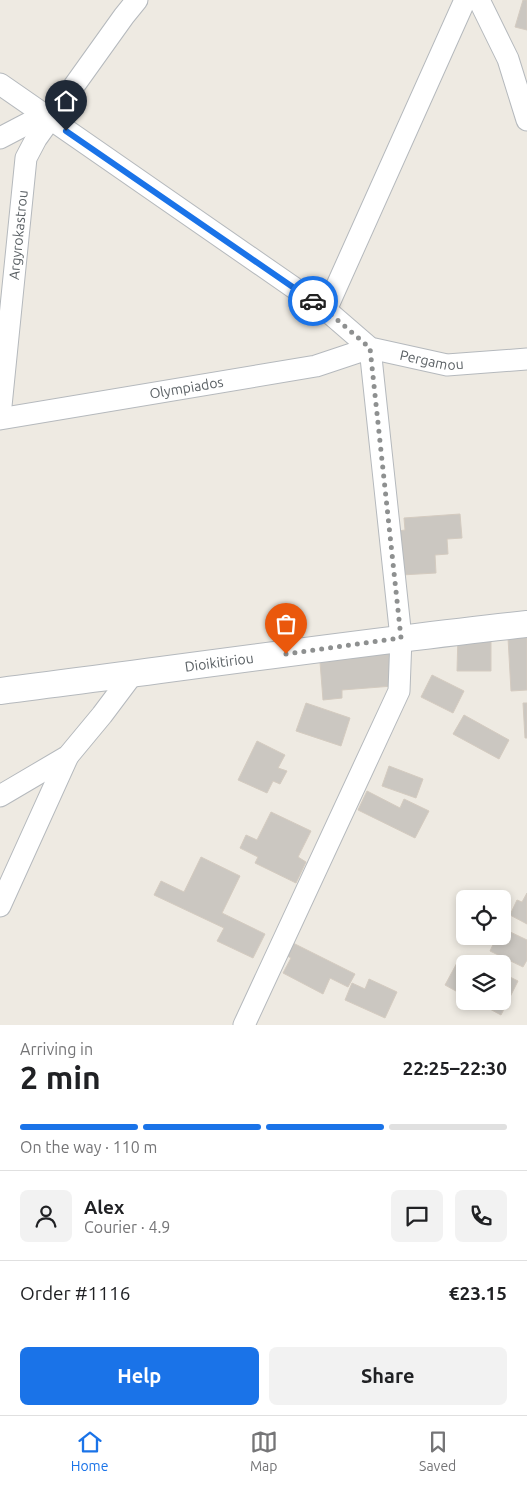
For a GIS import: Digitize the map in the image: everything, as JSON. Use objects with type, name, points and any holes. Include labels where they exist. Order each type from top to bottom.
[{"type":"street","name":"Argyrokastrou","points":[[0,417],[26,158],[47,118],[137,0]]},
{"type":"street","points":[[326,310],[465,0]]},
{"type":"street","points":[[479,0],[508,59],[527,120]]},
{"type":"street","points":[[508,59],[527,70]]},
{"type":"street","name":"Pergamou","points":[[0,84],[326,310],[370,348],[447,365],[527,359]]},
{"type":"street","points":[[0,138],[47,118]]},
{"type":"street","points":[[244,1025],[399,691],[401,638],[370,348]]},
{"type":"street","name":"Olympiados","points":[[0,417],[316,366],[370,348]]},
{"type":"street","name":"Dioikitiriou","points":[[0,691],[401,638],[527,624]]},
{"type":"street","points":[[0,906],[68,756],[132,675]]},
{"type":"street","points":[[0,796],[68,756]]},
{"type":"building","points":[[523,0],[527,0],[527,30],[515,27]]},
{"type":"building","points":[[460,514],[462,538],[447,539],[448,554],[435,555],[436,573],[401,575],[398,531],[405,530],[404,518]]},
{"type":"building","points":[[458,634],[491,634],[491,671],[457,671]]},
{"type":"building","points":[[527,637],[527,690],[511,691],[508,638]]},
{"type":"building","points":[[390,647],[393,686],[342,690],[342,698],[323,700],[320,662],[351,659],[350,650]]},
{"type":"building","points":[[432,675],[464,691],[453,713],[421,697]]},
{"type":"building","points":[[306,703],[350,718],[341,746],[296,731]]},
{"type":"building","points":[[523,703],[527,703],[527,738],[525,738]]},
{"type":"building","points":[[464,715],[509,740],[499,759],[453,734]]},
{"type":"building","points":[[257,741],[285,755],[278,768],[287,771],[280,784],[273,781],[267,793],[238,780]]},
{"type":"building","points":[[389,766],[423,779],[416,798],[382,786]]},
{"type":"building","points":[[367,791],[400,808],[404,799],[429,811],[415,838],[358,810]]},
{"type":"building","points":[[271,812],[311,831],[298,857],[306,862],[296,883],[255,863],[258,857],[240,848],[246,835],[257,840]]},
{"type":"building","points":[[201,857],[240,876],[222,913],[265,934],[253,958],[217,941],[224,928],[154,895],[161,881],[184,892]]},
{"type":"building","points":[[527,893],[527,924],[511,916],[517,900],[522,902]]},
{"type":"building","points":[[511,932],[527,940],[527,960],[523,967],[511,961],[511,955],[498,955],[490,951],[493,945],[511,945]]},
{"type":"building","points":[[291,942],[355,974],[348,987],[330,978],[323,994],[283,973],[291,958],[284,954]]},
{"type":"building","points":[[456,965],[456,991],[445,985]]},
{"type":"building","points":[[511,978],[518,981],[511,995]]},
{"type":"building","points":[[369,979],[397,992],[385,1018],[345,1000],[352,983],[365,989]]},
{"type":"building","points":[[492,1010],[504,1010],[501,1015]]},
{"type":"way so far","points":[[286,654],[401,638],[370,348],[313,301]]},
{"type":"route","points":[[66,131],[313,301]]}]
